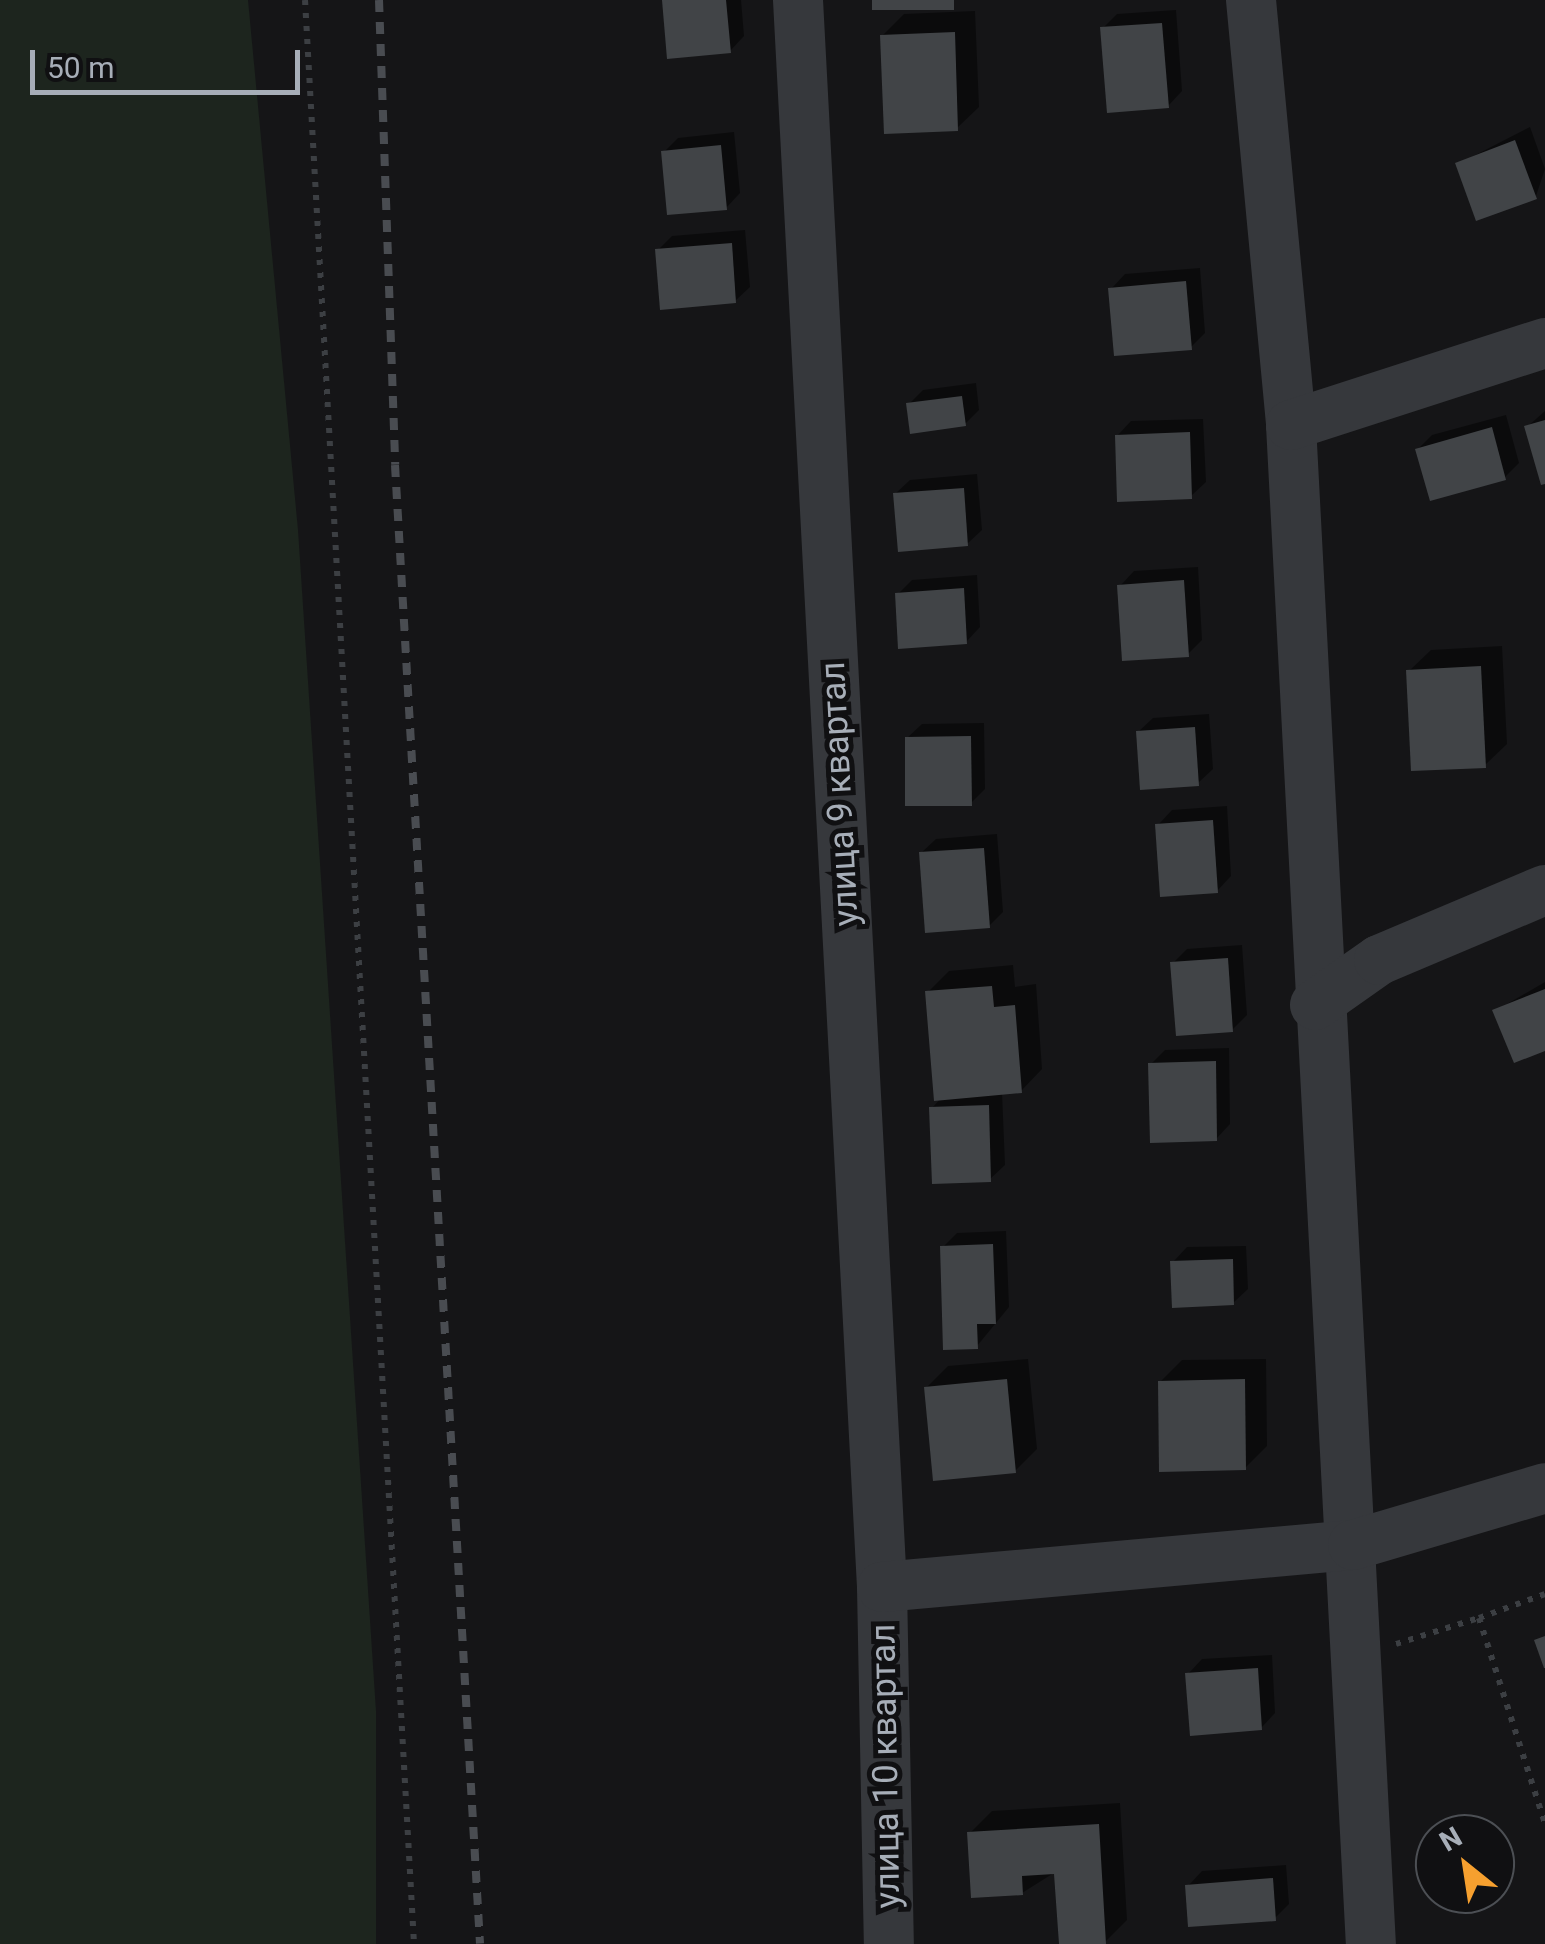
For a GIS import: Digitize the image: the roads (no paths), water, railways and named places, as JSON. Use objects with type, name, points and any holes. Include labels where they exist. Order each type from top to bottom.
[{"type":"street","name":"улица 9 квартал","points":[[798,0],[882,1588]]},
{"type":"street","points":[[1251,0],[1292,425],[1315,1005],[1352,1545],[1371,1944]]},
{"type":"street","points":[[1292,425],[1545,343]]},
{"type":"street","points":[[1315,1005],[1379,960],[1545,890]]},
{"type":"street","points":[[882,1588],[1352,1545],[1545,1488]]},
{"type":"street","name":"улица 10 квартал","points":[[882,1588],[889,1944]]},
{"type":"railway","points":[[379,0],[395,465],[480,1944]]}]
